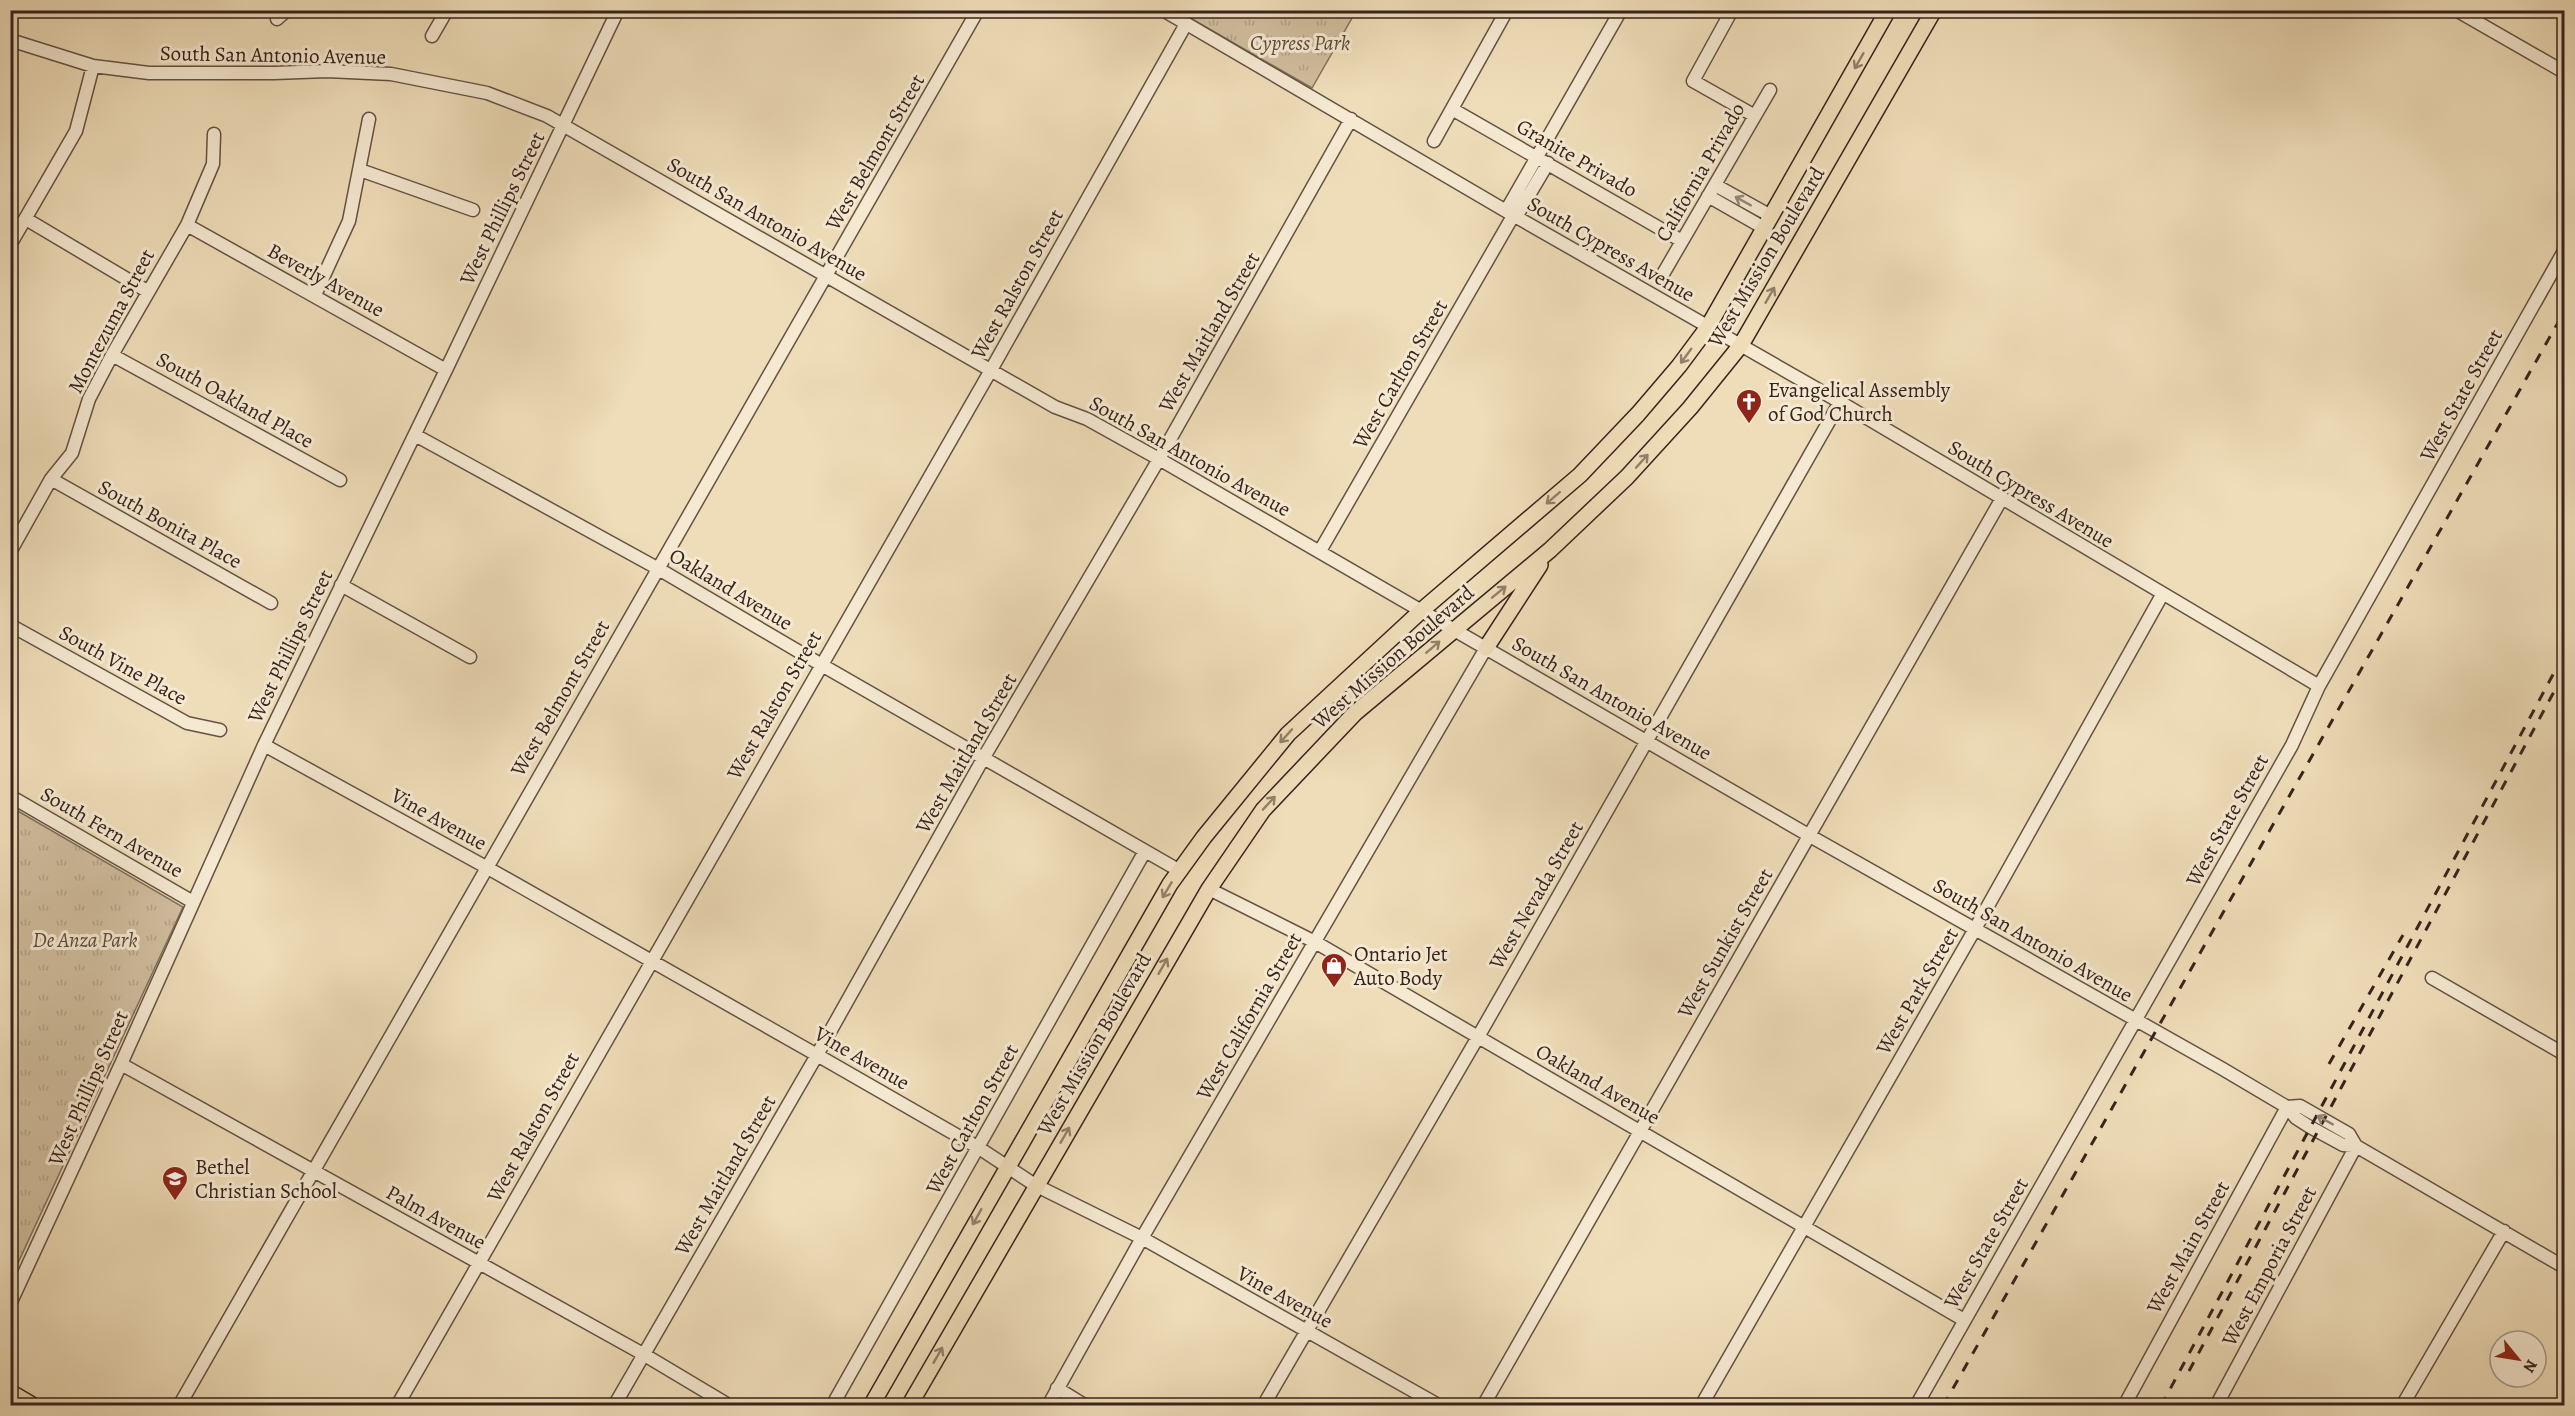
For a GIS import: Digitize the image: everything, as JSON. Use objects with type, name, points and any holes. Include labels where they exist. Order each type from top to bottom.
[{"type":"main road","name":"West Mission Boulevard","points":[[870,1406],[1170,884],[1203,837],[1288,734],[1421,611],[1580,475],[1638,414],[1708,327],[1888,10]]},
{"type":"main road","name":"West Mission Boulevard","points":[[909,1406],[1209,888],[1263,810],[1354,713],[1550,550],[1627,477],[1690,408],[1741,345],[1934,10]]},
{"type":"main road","points":[[1486,648],[1550,550]]},
{"type":"main road","points":[[10,1392],[34,1406]]},
{"type":"street","points":[[277,19],[287,10]]},
{"type":"street","points":[[432,36],[447,10]]},
{"type":"street","name":"West Phillips Street","points":[[10,1304],[264,746],[618,10]]},
{"type":"street","name":"West Belmont Street","points":[[179,1406],[657,567],[828,276],[978,10]]},
{"type":"street","name":"South Cypress Avenue","points":[[1163,10],[1512,215],[1840,402],[2001,500],[2319,686]]},
{"type":"street","points":[[1434,141],[1507,10]]},
{"type":"street","name":"West Carlton Street","points":[[1320,551],[1512,215],[1621,10]]},
{"type":"street","points":[[1732,10],[1693,81],[1755,116]]},
{"type":"street","points":[[2456,10],[2565,72]]},
{"type":"street","name":"West Ralston Street","points":[[397,1406],[820,664],[991,370],[1186,24]]},
{"type":"street","name":"South San Antonio Avenue","points":[[10,40],[93,66],[149,73],[327,71],[391,74],[487,93],[547,116],[1055,407],[1087,419],[1159,459],[1810,836],[2287,1107],[2296,1118],[2318,1131],[2343,1145],[2356,1146],[2565,1267]]},
{"type":"street","points":[[10,245],[76,131],[93,66]]},
{"type":"street","name":"California Privado","points":[[1663,274],[1770,90]]},
{"type":"street","name":"Granite Privado","points":[[1452,109],[1683,241]]},
{"type":"street","points":[[315,295],[349,221],[369,119]]},
{"type":"street","name":"West Maitland Street","points":[[614,1406],[817,1055],[984,757],[1159,459],[1351,119]]},
{"type":"street","name":"Montezuma Street","points":[[10,552],[51,479],[72,453],[89,399],[111,355],[187,225],[213,164],[214,134]]},
{"type":"street","points":[[360,170],[473,210]]},
{"type":"street","points":[[1712,190],[1767,222]]},
{"type":"street","points":[[26,219],[147,291]]},
{"type":"street","name":"Beverly Avenue","points":[[187,225],[446,370]]},
{"type":"street","name":"West State Street","points":[[1916,1406],[2292,745],[2319,686],[2565,251]]},
{"type":"street","name":"South Oakland Place","points":[[111,355],[340,480]]},
{"type":"street","name":"West Nevada Street","points":[[1263,1406],[1478,1036],[1840,402]]},
{"type":"street","name":"Oakland Avenue","points":[[415,435],[657,567],[820,664],[1180,871]]},
{"type":"street","name":"South Bonita Place","points":[[51,479],[271,603]]},
{"type":"street","name":"West Sunkist Street","points":[[1483,1406],[2001,500]]},
{"type":"street","points":[[341,585],[470,657]]},
{"type":"street","name":"West Park Street","points":[[1701,1406],[1975,929],[2162,595]]},
{"type":"street","name":"South Vine Place","points":[[10,625],[187,723],[220,730]]},
{"type":"street","name":"West California Street","points":[[1048,1406],[1142,1238],[1486,648]]},
{"type":"street","name":"Vine Avenue","points":[[264,746],[486,867],[817,1055],[979,1148],[1035,1185],[1142,1238],[1440,1406]]},
{"type":"street","name":"South Fern Avenue","points":[[10,796],[193,902]]},
{"type":"street","name":"West Carlton Street","points":[[832,1406],[1145,850]]},
{"type":"street","name":"Oakland Avenue","points":[[1209,888],[1315,942],[1964,1320]]},
{"type":"street","points":[[2432,978],[2565,1054]]},
{"type":"street","name":"Palm Avenue","points":[[121,1064],[644,1354],[730,1406]]},
{"type":"street","name":"West Main Street","points":[[2124,1406],[2287,1107]]},
{"type":"street","name":"West Emporia Street","points":[[2216,1406],[2356,1146]]},
{"type":"street","points":[[2402,1406],[2504,1231]]},
{"type":"street","points":[[1058,1388],[1086,1406]]},
{"type":"green space","name":"Cypress Park","points":[[1356,10],[1312,88],[1178,11]]},
{"type":"green space","name":"De Anza Park","points":[[11,807],[183,907],[11,1278]]},
{"type":"railway","points":[[1943,1406],[2564,312]]},
{"type":"railway","points":[[2161,1406],[2564,654]]},
{"type":"railway","points":[[2189,1371],[2564,673]]},
{"type":"railway","points":[[2329,1064],[2403,935]]},
{"type":"place","name":"Evangelical Assembly of God Church","points":[[1749,425]]},
{"type":"place","name":"Ontario Jet Auto Body","points":[[1334,989]]},
{"type":"place","name":"Bethel Christian School","points":[[175,1202]]}]
